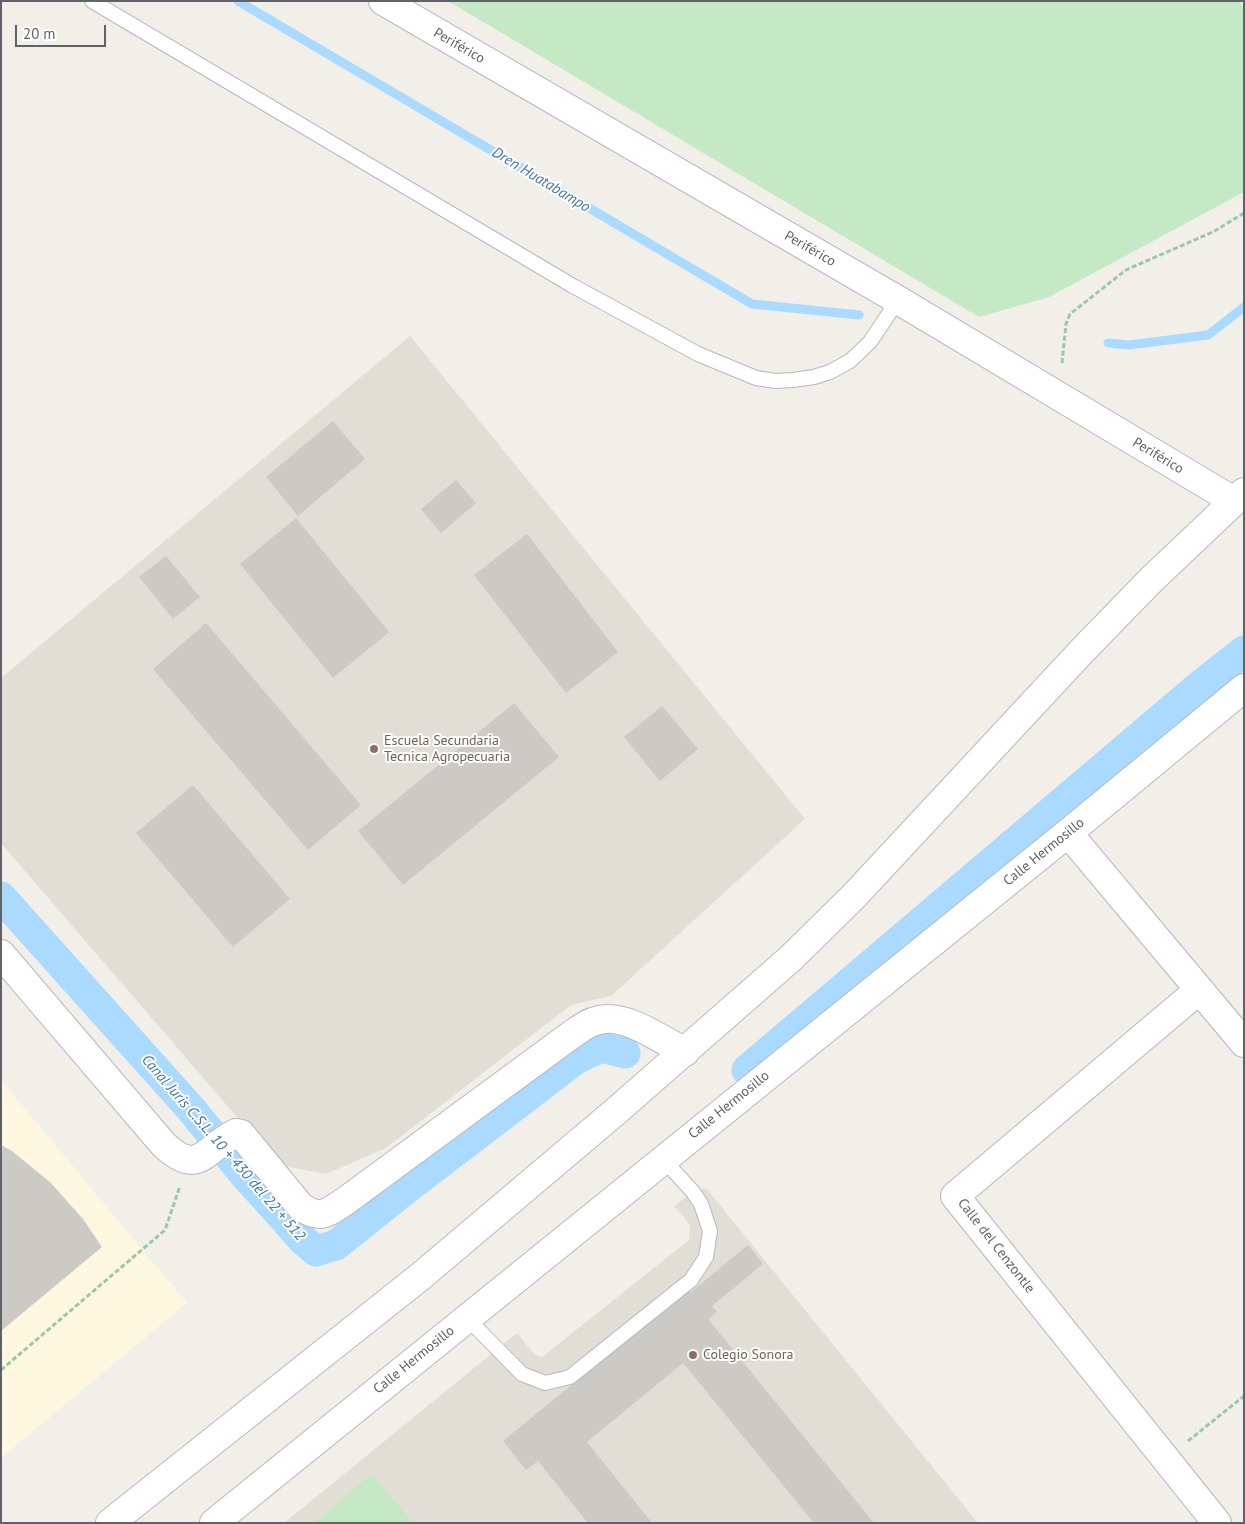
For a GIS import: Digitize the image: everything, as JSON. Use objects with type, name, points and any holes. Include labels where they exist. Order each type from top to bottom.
[{"type":"street","name":"Periférico","points":[[383,1],[898,300],[1058,396],[1239,497]]},
{"type":"street","points":[[110,1523],[421,1276],[685,1052],[790,958],[854,896],[1082,651],[1151,580],[1239,497]]},
{"type":"street","name":"Calle Hermosillo","points":[[214,1523],[1068,833],[1244,688]]},
{"type":"street","points":[[1068,833],[1244,1043]]},
{"type":"street","points":[[1,954],[175,1156],[195,1160],[228,1136],[236,1133],[241,1134],[300,1206],[308,1212],[317,1215],[324,1214],[344,1202],[590,1022],[606,1018],[629,1022],[685,1052]]},
{"type":"street","name":"Calle del Cenzontle","points":[[1199,990],[955,1196],[1216,1523]]},
{"type":"lane","points":[[92,1],[573,286],[698,354],[756,378],[775,381],[793,380],[814,377],[830,372],[850,361],[870,342],[898,300]]},
{"type":"lane","points":[[467,1318],[522,1374],[546,1383],[570,1376],[692,1280],[706,1257],[710,1231],[701,1204],[693,1192],[663,1159]]},
{"type":"path","points":[[1058,396],[1066,324],[1070,314],[1126,270],[1213,232],[1244,213]]},
{"type":"path","points":[[1,1370],[165,1230],[195,1160]]},
{"type":"path","points":[[1166,1459],[1244,1396]]},
{"type":"shaded area","name":"Escuela Secundaria Tecnica Agropecuaria","points":[[410,336],[805,819],[611,996],[571,1005],[386,1148],[326,1174],[278,1165],[1,843],[1,678]]},
{"type":"shaded area","points":[[1,1080],[187,1303],[1,1458]]},
{"type":"shaded area","name":"Colegio Sonora","points":[[706,1188],[978,1523],[284,1523],[517,1333],[534,1354],[542,1357],[689,1240],[690,1225],[674,1206],[693,1192]]},
{"type":"green space","points":[[448,1],[1239,1],[1244,8],[1244,192],[1049,297],[979,317]]},
{"type":"green space","points":[[372,1474],[413,1523],[314,1523]]},
{"type":"building","points":[[333,421],[365,459],[298,516],[266,477]]},
{"type":"building","points":[[456,480],[476,503],[441,533],[421,509]]},
{"type":"building","points":[[296,518],[389,632],[333,678],[240,564]]},
{"type":"building","points":[[527,534],[618,652],[566,693],[474,575]]},
{"type":"building","points":[[166,556],[200,597],[173,619],[139,577]]},
{"type":"building","points":[[206,623],[361,805],[308,850],[153,669]]},
{"type":"building","points":[[514,703],[559,757],[403,885],[358,831]]},
{"type":"building","points":[[662,706],[698,749],[660,781],[624,737]]},
{"type":"building","points":[[193,785],[290,899],[233,947],[136,833]]},
{"type":"building","points":[[1,1145],[12,1151],[51,1183],[83,1219],[102,1247],[1,1331]]},
{"type":"building","points":[[748,1245],[763,1264],[712,1306],[717,1312],[708,1319],[874,1523],[814,1523],[683,1363],[587,1442],[652,1523],[588,1523],[538,1461],[526,1470],[503,1441],[687,1290],[691,1292]]},
{"type":"waterway","name":"Dren Huatabampo","points":[[238,1],[752,304],[859,315]]},
{"type":"waterway","name":"Dren Huatabampo","points":[[1108,343],[1129,345],[1208,335],[1244,307]]},
{"type":"waterway","points":[[747,1070],[1196,689],[1244,651]]},
{"type":"waterway","name":"Canal Juris C.S.L. 10 + 430 del 22 + 512","points":[[1,897],[191,1109],[244,1174],[303,1240],[316,1251],[336,1245],[576,1059],[601,1047],[625,1053]]},
{"type":"place","name":"Escuela Secundaria Tecnica Agropecuaria","points":[[374,749]]},
{"type":"place","name":"Colegio Sonora","points":[[693,1355]]}]
